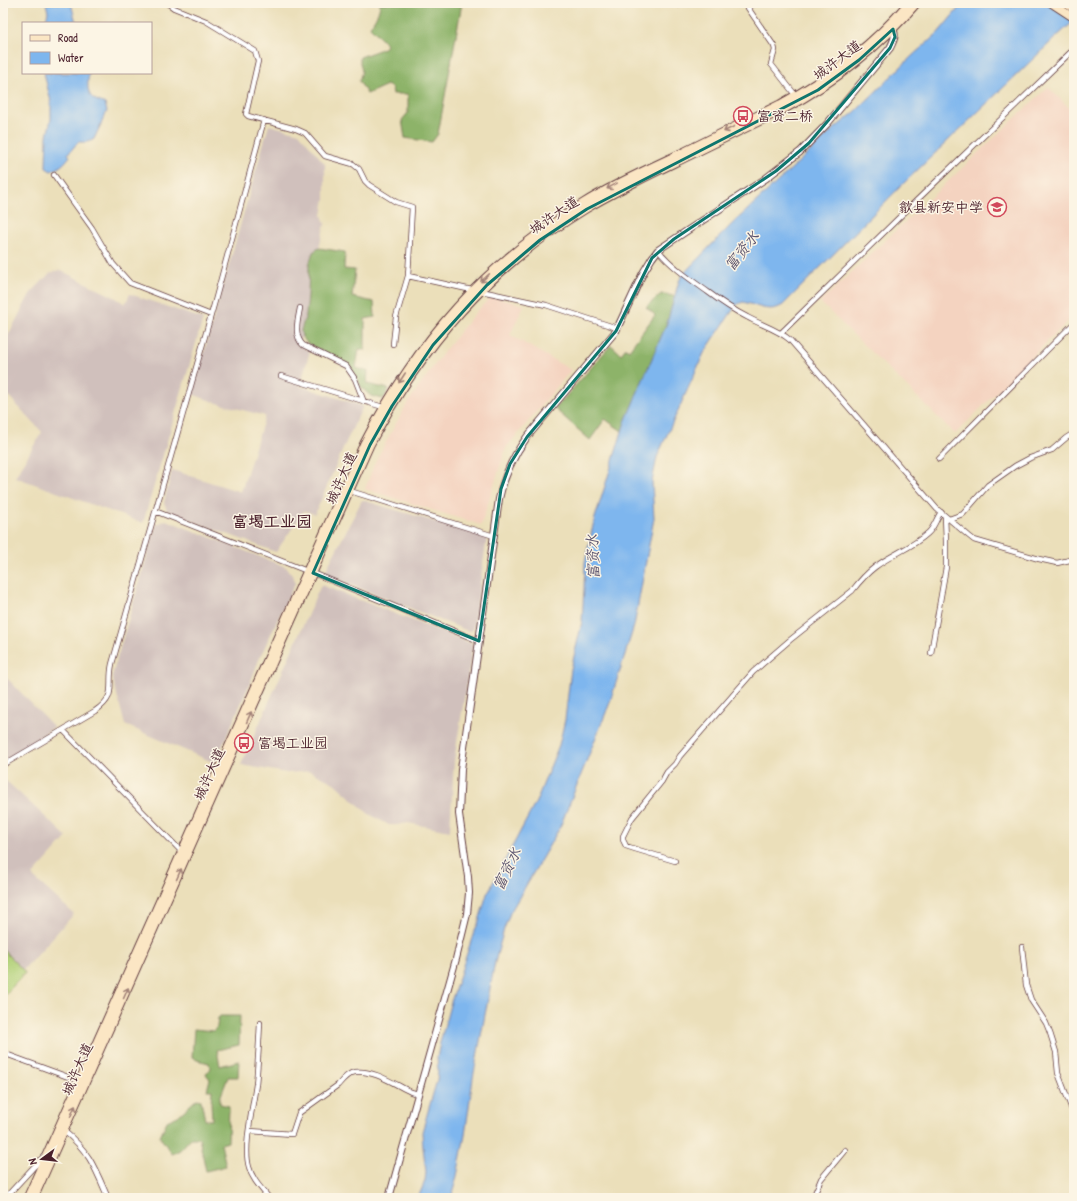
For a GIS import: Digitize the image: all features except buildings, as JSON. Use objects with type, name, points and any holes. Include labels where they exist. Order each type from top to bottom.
[{"type":"main road","name":"城许大道","points":[[27,1198],[181,851],[310,572],[350,491],[370,445],[411,375],[445,330],[480,291],[523,253],[572,218],[632,183],[783,110],[832,81],[873,48],[891,27],[908,3]]},
{"type":"main road","name":"城许大道","points":[[34,1198],[310,572],[364,442],[383,407],[428,341],[472,290],[519,248],[553,222],[622,181],[796,96],[842,65],[891,27],[917,3]]},
{"type":"main road","points":[[1051,3],[1074,18]]},
{"type":"main road","points":[[1065,3],[1074,9]]},
{"type":"street","points":[[167,3],[174,8],[206,21],[255,51],[258,60],[246,114],[248,116],[296,128],[303,132],[325,156],[354,164],[369,185],[396,202],[412,207],[408,276],[396,317],[393,344]]},
{"type":"street","points":[[755,3],[748,8],[774,46],[775,50],[771,64],[796,96]]},
{"type":"street","points":[[389,1198],[456,959],[467,914],[469,898],[468,877],[460,824],[460,787],[463,751],[501,489],[507,472],[527,437],[609,340],[617,328],[643,273],[658,250],[765,179],[805,147],[827,124],[890,48],[895,37],[891,27]]},
{"type":"street","points":[[781,333],[1074,49]]},
{"type":"street","points":[[3,765],[95,712],[109,697],[111,690],[110,673],[112,664],[211,315],[264,120]]},
{"type":"street","points":[[54,175],[88,221],[113,264],[130,283],[211,315]]},
{"type":"street","points":[[658,250],[666,260],[682,273],[735,311],[781,333],[790,340],[872,435],[945,516],[974,540],[1056,563],[1074,559]]},
{"type":"street","points":[[408,276],[472,290]]},
{"type":"street","points":[[480,291],[546,305],[617,328]]},
{"type":"street","points":[[300,308],[296,335],[299,341],[303,345],[346,366],[355,379],[364,402]]},
{"type":"street","points":[[939,459],[1074,323]]},
{"type":"street","points":[[281,376],[383,407]]},
{"type":"street","points":[[674,861],[626,846],[623,836],[632,818],[662,781],[667,772],[676,764],[680,756],[757,668],[852,591],[875,567],[912,546],[928,534],[937,517],[964,512],[988,485],[1015,466],[1030,458],[1052,450],[1074,433]]},
{"type":"street","points":[[350,491],[494,536]]},
{"type":"street","points":[[155,512],[310,572],[479,641]]},
{"type":"street","points":[[931,653],[946,567],[945,516]]},
{"type":"street","points":[[63,730],[181,851]]},
{"type":"street","points":[[1022,947],[1026,985],[1031,1000],[1046,1023],[1050,1033],[1056,1052],[1058,1073],[1074,1115]]},
{"type":"street","points":[[260,1023],[256,1083],[247,1152],[249,1167],[256,1182],[269,1198]]},
{"type":"street","points":[[3,1053],[79,1081]]},
{"type":"street","points":[[250,1131],[292,1134],[299,1113],[354,1072],[372,1073],[418,1094]]},
{"type":"street","points":[[64,1130],[80,1144],[89,1156],[108,1198]]},
{"type":"street","points":[[813,1198],[821,1179],[845,1150]]},
{"type":"street","points":[[5,1198],[46,1154]]},
{"type":"highlighted area","points":[[893,29],[895,37],[890,48],[809,143],[776,171],[674,239],[652,258],[616,331],[527,437],[510,464],[501,489],[479,641],[313,573],[370,445],[392,406],[433,345],[487,285],[540,240],[587,209],[818,90],[859,60]]},
{"type":"shaded area","name":"歙县新安中学","points":[[1048,87],[1074,113],[1074,315],[955,434],[820,302]]},
{"type":"shaded area","points":[[269,125],[299,133],[325,164],[325,199],[322,215],[325,224],[319,248],[313,252],[309,265],[306,315],[301,330],[302,337],[296,343],[310,351],[300,386],[363,406],[315,514],[304,511],[276,552],[168,512],[164,503],[172,470],[241,492],[265,416],[217,403],[192,394]]},
{"type":"shaded area","points":[[60,270],[125,304],[130,294],[203,319],[143,523],[15,477],[42,432],[3,390],[3,345],[30,294],[50,273]]},
{"type":"shaded area","points":[[491,297],[524,305],[510,335],[571,370],[506,448],[481,525],[365,489],[375,462],[413,395],[446,349],[475,313]]},
{"type":"shaded area","points":[[362,500],[487,537],[473,630],[468,631],[324,574]]},
{"type":"shaded area","points":[[166,520],[286,567],[294,578],[295,583],[260,657],[215,763],[125,725],[112,676],[156,525]]},
{"type":"shaded area","points":[[321,585],[473,644],[454,761],[450,831],[408,823],[389,825],[369,814],[334,783],[310,771],[287,773],[241,765]]},
{"type":"shaded area","points":[[3,674],[54,727],[3,761]]},
{"type":"shaded area","points":[[3,778],[67,837],[32,876],[74,914],[23,970],[3,950]]},
{"type":"green space","points":[[380,3],[462,3],[438,134],[432,142],[405,138],[402,120],[408,113],[408,94],[393,94],[392,88],[387,85],[367,94],[359,81],[362,71],[360,57],[382,49],[386,46],[384,41],[370,27],[378,13]]},
{"type":"green space","points":[[319,248],[345,252],[344,269],[355,270],[352,297],[374,302],[375,317],[365,319],[365,350],[359,349],[356,368],[368,371],[367,384],[389,389],[383,399],[371,396],[365,391],[359,384],[351,368],[346,363],[308,344],[302,337],[301,330],[306,315],[308,295],[309,265],[313,252]]},
{"type":"green space","points":[[661,294],[675,296],[667,323],[622,431],[605,419],[590,440],[555,409],[611,345],[621,354],[626,348],[629,350],[655,315],[646,307]]},
{"type":"green space","points":[[3,950],[25,973],[3,997]]},
{"type":"green space","points":[[220,1016],[240,1016],[239,1045],[217,1050],[220,1066],[239,1061],[238,1077],[228,1077],[220,1098],[220,1104],[229,1106],[228,1142],[221,1144],[226,1166],[206,1171],[199,1138],[191,1138],[180,1150],[172,1154],[160,1137],[167,1121],[178,1116],[197,1099],[201,1100],[205,1120],[212,1120],[212,1090],[207,1090],[210,1079],[206,1074],[210,1068],[209,1063],[192,1057],[194,1029],[213,1031],[217,1027],[218,1018]]},
{"type":"water","points":[[46,3],[71,3],[76,22],[45,22],[48,12]]},
{"type":"water","name":"富资水","points":[[963,3],[1074,3],[1074,21],[905,182],[783,305],[778,308],[768,309],[743,302],[738,304],[704,353],[657,457],[652,482],[654,518],[634,626],[609,705],[560,827],[510,913],[504,929],[495,962],[473,1078],[465,1135],[451,1198],[418,1198],[425,1181],[426,1172],[422,1132],[437,1080],[437,1058],[450,1005],[487,894],[536,802],[559,745],[565,720],[571,669],[582,622],[585,562],[594,521],[625,422],[667,323],[679,281],[683,274],[730,226],[835,128],[855,112],[912,56],[938,33]]},
{"type":"water","points":[[44,74],[89,74],[88,88],[90,95],[92,98],[105,104],[107,111],[94,139],[88,142],[78,142],[68,154],[70,156],[66,161],[60,167],[51,171],[46,168],[46,165],[47,136],[51,119],[51,102]]},
{"type":"place","name":"富资二桥","points":[[743,116]]},
{"type":"place","name":"歙县新安中学","points":[[997,207]]},
{"type":"place","name":"富堨工业园","points":[[244,743]]},
{"type":"district","name":"富堨工业园","points":[[272,521]]}]
